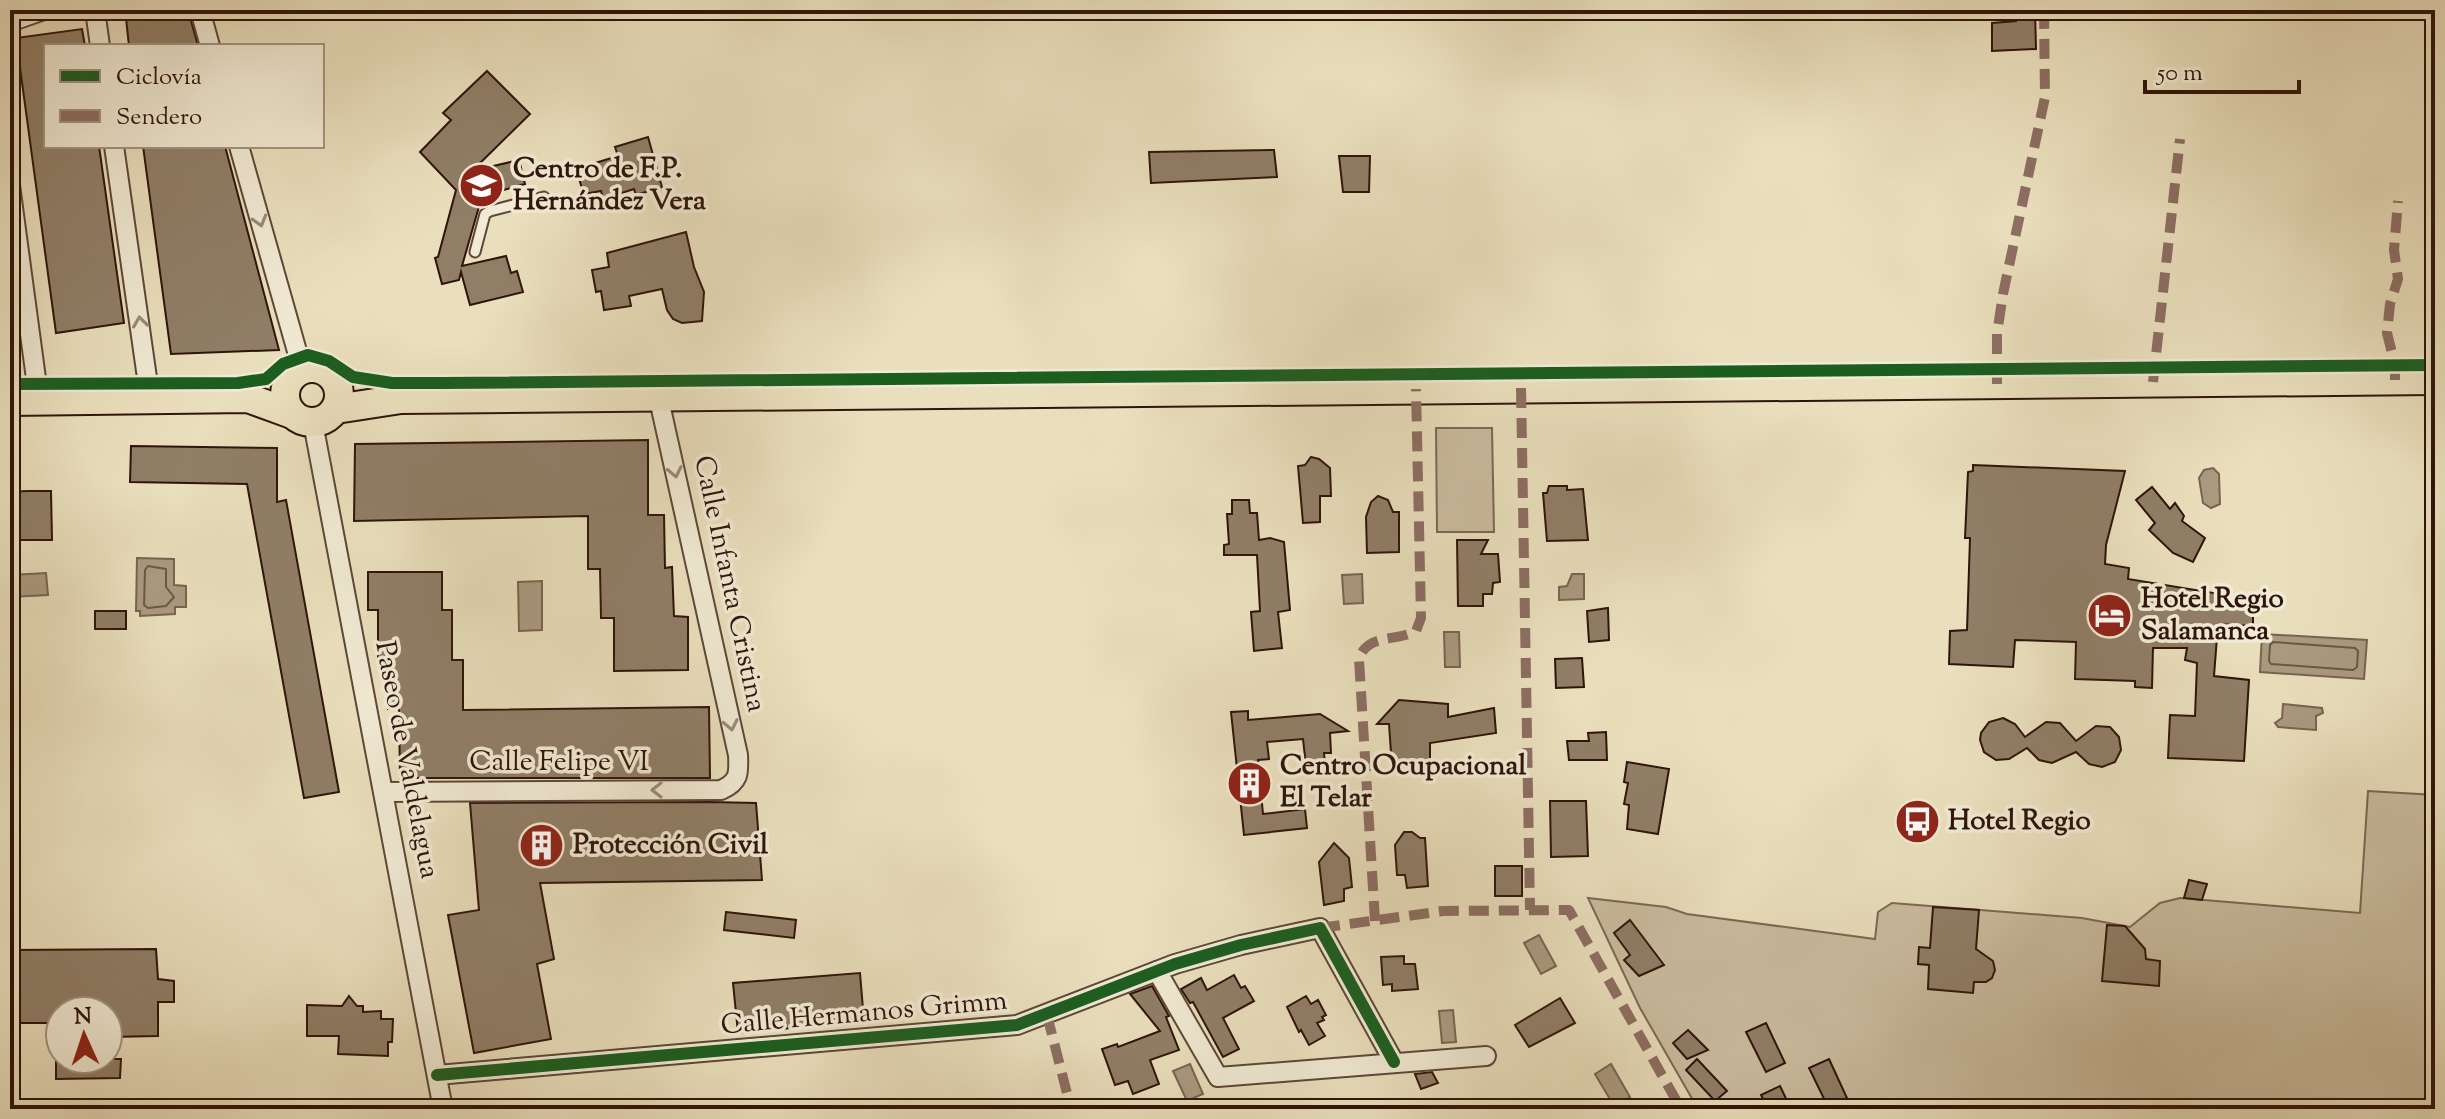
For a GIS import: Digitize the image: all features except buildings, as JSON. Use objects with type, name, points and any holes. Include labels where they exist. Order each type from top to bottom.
[{"type":"highway","points":[[248,398],[296,375],[323,370],[320,408]]},
{"type":"highway","points":[[296,375],[285,398],[320,408]]},
{"type":"highway","points":[[10,401],[248,398],[320,408],[401,399],[658,395],[2435,380]]},
{"type":"street","points":[[10,22],[44,10]]},
{"type":"street","points":[[95,10],[100,44]]},
{"type":"street","points":[[200,10],[209,44]]},
{"type":"street","points":[[114,148],[150,399]]},
{"type":"street","points":[[239,148],[296,375]]},
{"type":"street","points":[[10,185],[39,401]]},
{"type":"street","name":"Calle Infanta Cristina","points":[[658,395],[738,755],[739,775],[734,784]]},
{"type":"street","name":"Paseo de Valdelagua","points":[[320,408],[384,792],[443,1109]]},
{"type":"street","name":"Calle Felipe VI","points":[[384,792],[721,790],[734,784]]},
{"type":"street","name":"Calle Hermanos Grimm","points":[[437,1075],[1017,1025],[1157,971],[1241,945],[1320,928],[1394,1062]]},
{"type":"street","points":[[1157,971],[1218,1077],[1486,1056]]},
{"type":"lane","points":[[475,252],[485,214],[544,197]]},
{"type":"shaded area","points":[[1436,428],[1492,428],[1494,532],[1437,532]]},
{"type":"shaded area","points":[[2368,791],[2435,795],[2435,1109],[1698,1109],[1640,1008],[1588,898],[1875,939],[1878,912],[1892,903],[2082,918],[2130,927],[2160,903],[2180,898],[2360,913]]},
{"type":"water","points":[[2213,468],[2219,474],[2220,504],[2211,508],[2203,503],[2199,478],[2204,470]]},
{"type":"water","points":[[137,558],[174,559],[174,585],[186,586],[186,607],[175,607],[175,614],[140,616],[140,611],[136,611]]},
{"type":"water","points":[[46,573],[48,595],[10,597],[10,575]]},
{"type":"water","points":[[1362,574],[1363,603],[1344,604],[1342,575]]},
{"type":"water","points":[[1572,574],[1584,574],[1584,599],[1559,600],[1559,587],[1567,586]]},
{"type":"water","points":[[542,581],[542,630],[519,631],[518,582]]},
{"type":"water","points":[[1444,632],[1459,632],[1460,667],[1445,667]]},
{"type":"water","points":[[2262,634],[2367,640],[2364,679],[2260,672]]},
{"type":"water","points":[[2283,704],[2322,708],[2323,713],[2316,716],[2316,730],[2278,727],[2275,723],[2282,718]]},
{"type":"water","points":[[1539,935],[1556,966],[1541,974],[1524,943]]},
{"type":"water","points":[[1453,1010],[1456,1042],[1442,1043],[1439,1011]]},
{"type":"water","points":[[1190,1064],[1203,1094],[1187,1101],[1173,1071]]},
{"type":"water","points":[[1611,1064],[1630,1097],[1614,1106],[1595,1074]]},
{"type":"marked path","points":[[1997,384],[1997,334],[2003,294],[2045,97],[2044,10]]},
{"type":"marked path","points":[[2153,382],[2180,139]]},
{"type":"marked path","points":[[2395,380],[2395,365],[2387,333],[2390,304],[2398,279],[2394,250],[2398,201]]},
{"type":"marked path","points":[[1521,388],[1530,910]]},
{"type":"marked path","points":[[1375,921],[1359,659],[1368,645],[1416,631],[1421,618],[1416,389]]},
{"type":"marked path","points":[[1320,928],[1443,911],[1569,910],[1681,1109]]},
{"type":"marked path","points":[[1047,1015],[1071,1109]]},
{"type":"cycle path","points":[[10,384],[238,383],[266,379],[283,364],[308,355],[329,361],[353,377],[392,383],[2435,365]]},
{"type":"cycle path","points":[[437,1075],[1017,1025],[1175,964],[1241,945],[1320,928],[1394,1062]]},
{"type":"place","name":"Centro de F.P. Hernández Vera","points":[[482,186]]},
{"type":"place","name":"Hotel Regio Salamanca","points":[[2110,616]]},
{"type":"place","name":"Centro Ocupacional El Telar","points":[[1249,783]]},
{"type":"place","name":"Hotel Regio","points":[[1917,822]]},
{"type":"place","name":"Protección Civil","points":[[542,846]]}]
